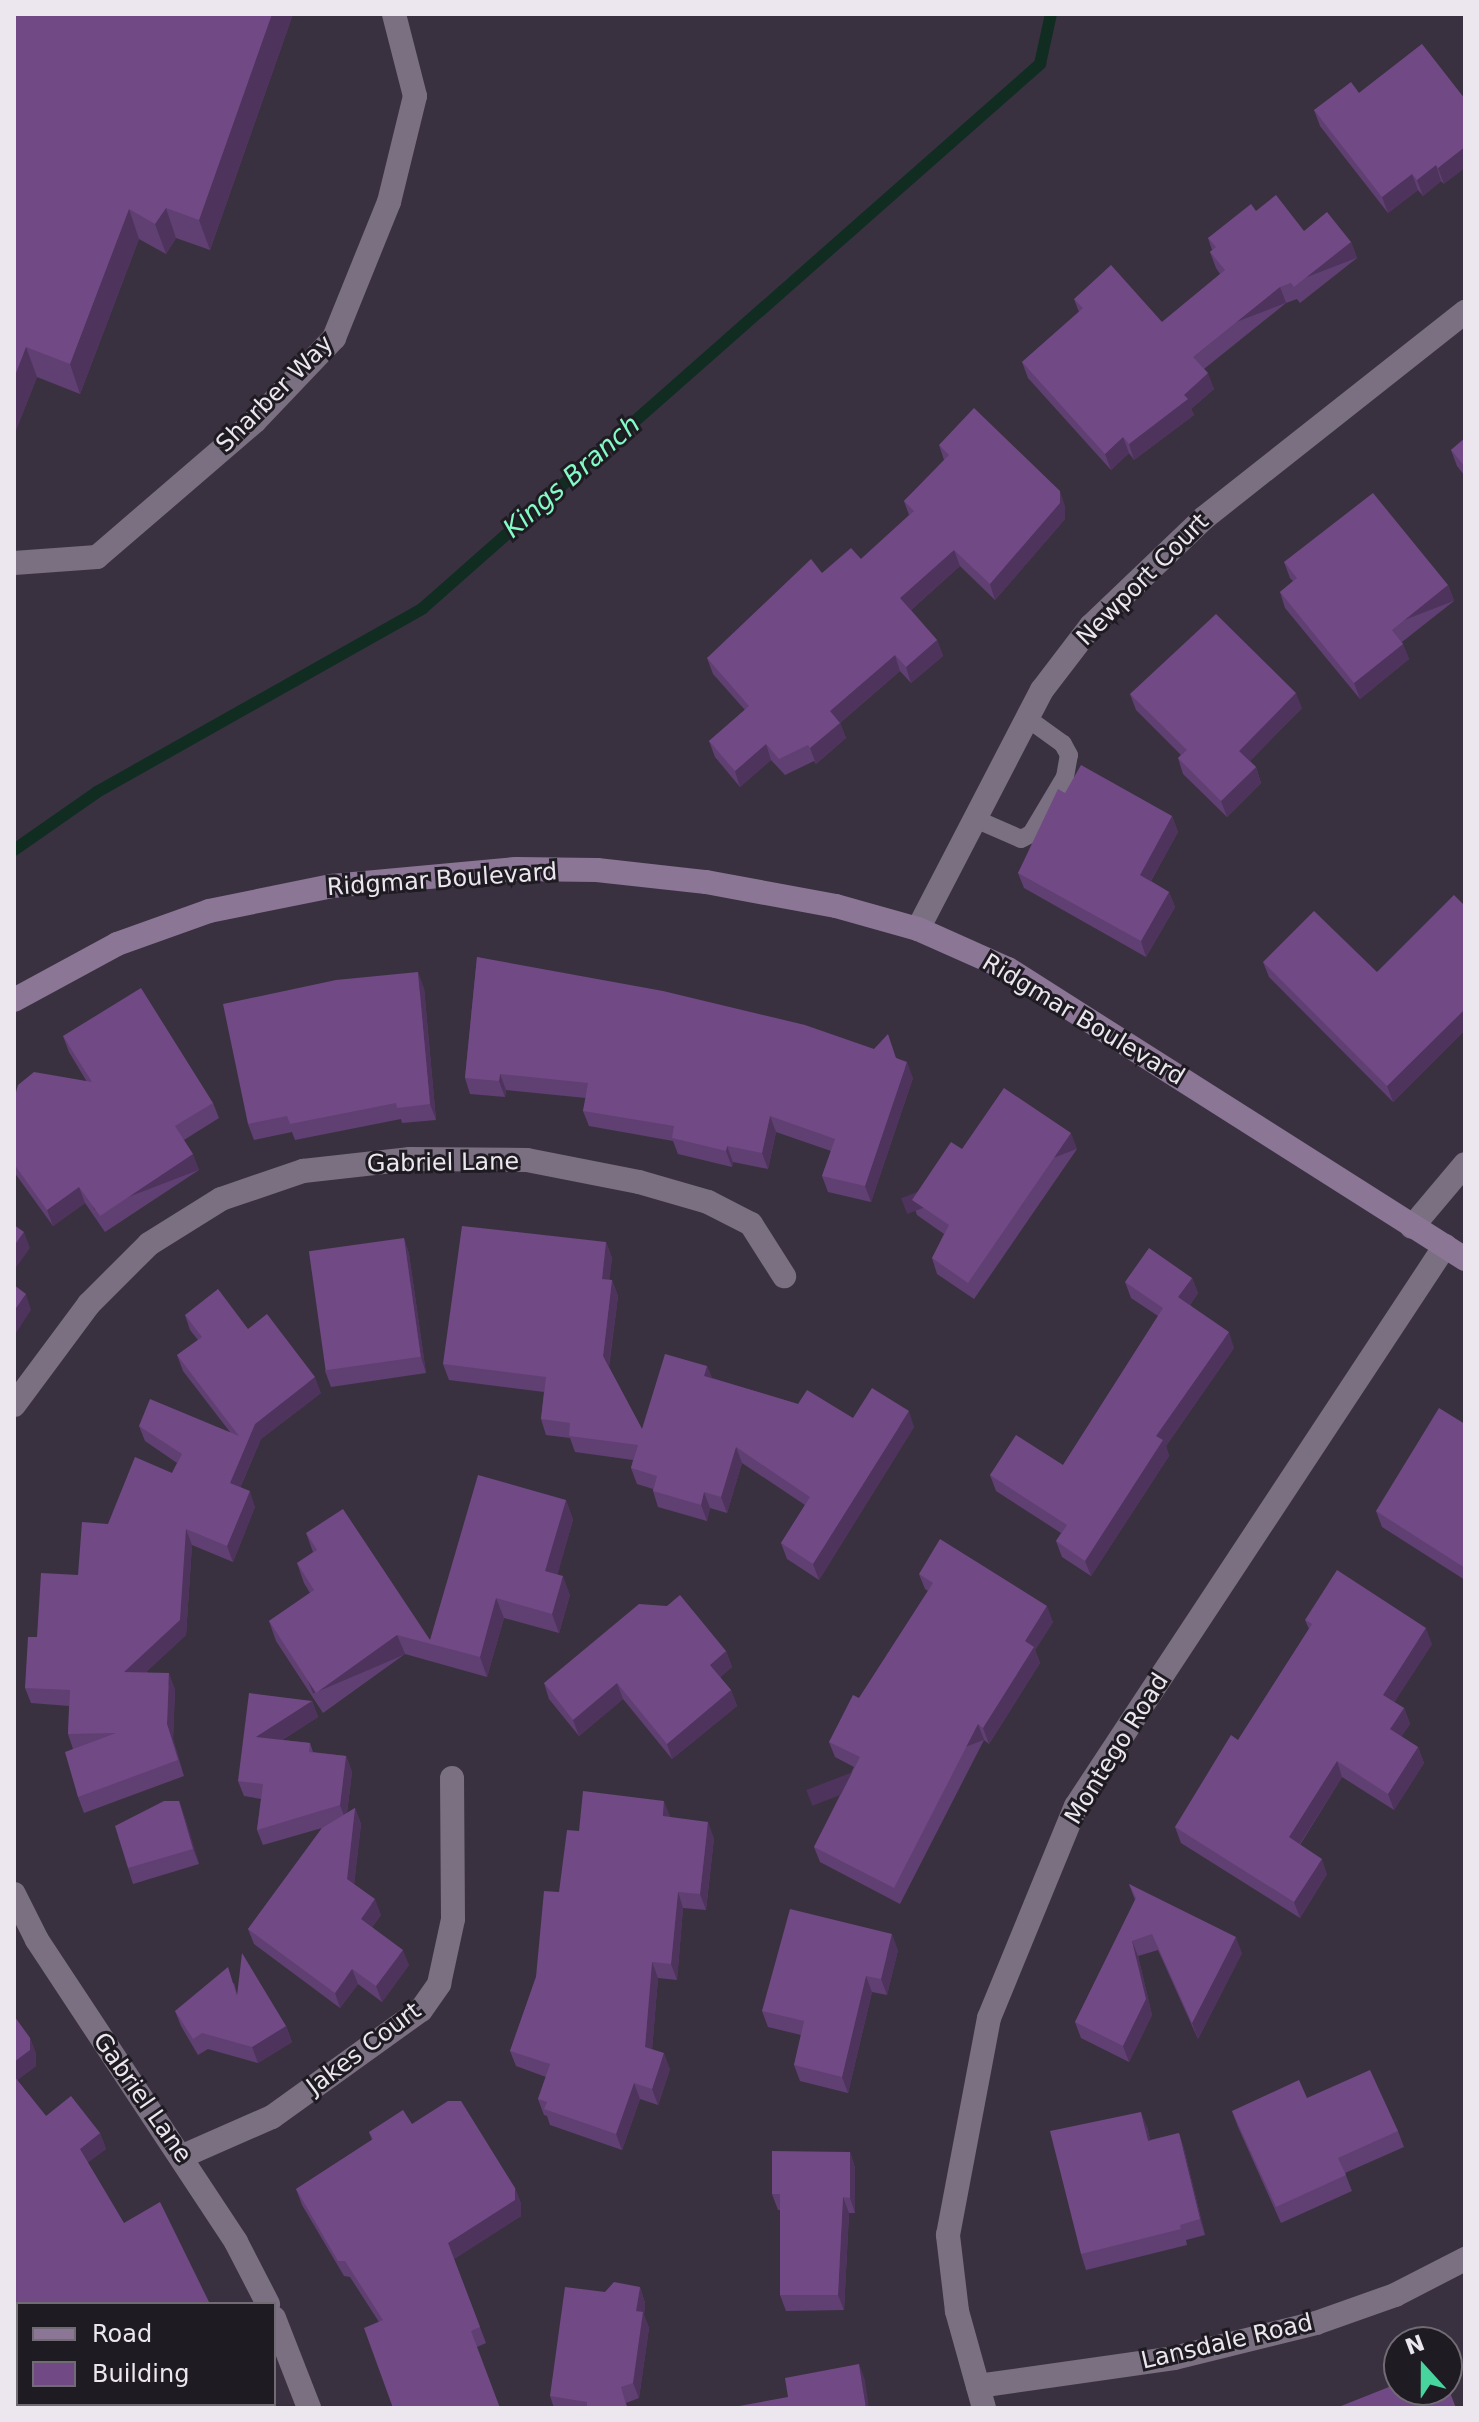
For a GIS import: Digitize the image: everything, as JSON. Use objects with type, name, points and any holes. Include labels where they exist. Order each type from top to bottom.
[{"type":"street","name":"Sharber Way","points":[[14,563],[97,557],[255,421],[334,338],[389,202],[415,96],[394,14]]},
{"type":"street","name":"Newport Court","points":[[918,929],[1042,690],[1091,626],[1204,518],[1465,312]]},
{"type":"street","name":"Ridgmar Boulevard","points":[[14,1000],[117,944],[209,911],[332,886],[516,869],[597,870],[706,882],[836,906],[918,929],[1008,969],[1455,1252]]},
{"type":"street","name":"Gabriel Lane","points":[[14,1405],[89,1304],[149,1244],[221,1199],[303,1171],[410,1159],[527,1160],[639,1182],[708,1202],[751,1224],[784,1276]]},
{"type":"street","points":[[1412,1227],[1465,1164]]},
{"type":"street","name":"Montego Road","points":[[981,2397],[957,2311],[948,2235],[989,2018],[1076,1806],[1455,1252]]},
{"type":"street","name":"Jakes Court","points":[[183,2156],[272,2117],[361,2057],[430,1997],[439,1984],[453,1919],[452,1778]]},
{"type":"street","name":"Gabriel Lane","points":[[14,1894],[79,2006],[183,2156],[267,2302]]},
{"type":"street","name":"Lansdale Road","points":[[981,2397],[1174,2358],[1316,2323],[1395,2295],[1465,2259]]},
{"type":"street","points":[[276,2323],[309,2408]]},
{"type":"lane","points":[[973,818],[1021,839],[1031,834],[1065,777],[1069,755],[1063,744],[1027,718]]},
{"type":"building","points":[[14,14],[272,14],[199,220],[166,208],[155,224],[129,209],[70,364],[26,347],[14,378]]},
{"type":"building","points":[[1422,44],[1465,99],[1465,147],[1417,180],[1412,174],[1382,197],[1314,110],[1351,82],[1359,93]]},
{"type":"building","points":[[1276,195],[1304,231],[1327,212],[1351,242],[1294,287],[1291,283],[1280,287],[1193,357],[1208,373],[1184,395],[1188,399],[1129,444],[1123,437],[1105,454],[1022,362],[1083,308],[1074,299],[1111,265],[1162,322],[1225,270],[1210,252],[1216,247],[1208,238],[1251,204],[1256,211]]},
{"type":"building","points":[[974,408],[1060,491],[1060,503],[990,584],[954,550],[900,598],[937,640],[906,667],[895,655],[830,711],[840,723],[810,748],[808,745],[779,759],[766,744],[735,771],[709,741],[749,706],[707,658],[811,559],[822,573],[851,548],[861,559],[914,511],[904,501],[949,455],[939,445]]},
{"type":"building","points":[[1465,438],[1465,467],[1451,450]]},
{"type":"building","points":[[1373,493],[1448,585],[1392,630],[1403,644],[1354,683],[1280,592],[1297,578],[1284,562]]},
{"type":"building","points":[[1216,614],[1296,693],[1239,751],[1256,767],[1221,801],[1178,758],[1187,750],[1130,694]]},
{"type":"building","points":[[1081,765],[1172,816],[1140,875],[1169,892],[1141,941],[1018,873],[1058,789],[1065,793]]},
{"type":"building","points":[[1454,895],[1465,906],[1465,1009],[1387,1086],[1263,962],[1314,911],[1377,972]]},
{"type":"building","points":[[477,957],[663,991],[805,1025],[874,1049],[888,1034],[896,1058],[907,1062],[865,1186],[822,1176],[835,1139],[770,1116],[762,1153],[727,1146],[726,1151],[672,1138],[674,1126],[583,1111],[588,1083],[500,1074],[499,1081],[465,1078]]},
{"type":"building","points":[[418,972],[430,1104],[397,1108],[396,1103],[290,1124],[287,1116],[248,1124],[223,1004],[336,980]]},
{"type":"building","points":[[141,988],[213,1103],[175,1126],[193,1154],[100,1216],[79,1187],[47,1210],[14,1164],[14,1099],[18,1085],[34,1072],[92,1082],[63,1036]]},
{"type":"building","points":[[1004,1088],[1071,1133],[968,1283],[932,1258],[949,1225],[912,1200],[951,1142],[962,1149]]},
{"type":"building","points":[[14,1225],[24,1232],[14,1246]]},
{"type":"building","points":[[462,1226],[606,1242],[602,1279],[612,1280],[603,1356],[642,1429],[665,1354],[707,1366],[704,1376],[798,1404],[807,1390],[853,1418],[872,1388],[909,1411],[813,1564],[781,1543],[810,1497],[736,1447],[721,1497],[704,1492],[701,1505],[653,1491],[657,1476],[631,1468],[638,1445],[569,1436],[570,1423],[541,1419],[546,1377],[443,1364]]},
{"type":"building","points":[[404,1238],[421,1357],[326,1370],[309,1251]]},
{"type":"building","points":[[1149,1248],[1192,1278],[1178,1297],[1229,1332],[1156,1436],[1163,1440],[1085,1561],[1056,1541],[1067,1525],[990,1475],[1016,1435],[1063,1465],[1163,1308],[1125,1282]]},
{"type":"building","points":[[14,1285],[26,1294],[14,1311]]},
{"type":"building","points":[[218,1289],[248,1329],[267,1314],[315,1377],[255,1424],[230,1483],[250,1491],[227,1546],[186,1529],[180,1620],[124,1672],[169,1673],[167,1724],[178,1760],[78,1797],[65,1752],[116,1733],[68,1734],[70,1690],[25,1688],[28,1637],[37,1637],[41,1573],[78,1575],[82,1522],[108,1524],[135,1457],[172,1473],[182,1454],[139,1426],[150,1399],[239,1436],[177,1355],[202,1337],[185,1315]]},
{"type":"building","points":[[1439,1408],[1465,1424],[1465,1568],[1376,1511]]},
{"type":"building","points":[[478,1475],[566,1500],[545,1571],[563,1576],[552,1614],[496,1598],[480,1657],[397,1635],[316,1693],[269,1621],[314,1590],[297,1563],[317,1550],[306,1533],[343,1509],[430,1640]]},
{"type":"building","points":[[940,1539],[1047,1606],[1025,1641],[1034,1647],[983,1728],[978,1724],[894,1888],[814,1847],[860,1757],[829,1742],[853,1695],[859,1698],[933,1583],[919,1574]]},
{"type":"building","points":[[1337,1570],[1426,1628],[1383,1695],[1404,1708],[1390,1729],[1418,1747],[1388,1794],[1337,1761],[1289,1837],[1322,1859],[1294,1902],[1175,1827],[1231,1735],[1238,1740],[1312,1624],[1305,1620]]},
{"type":"building","points":[[680,1595],[726,1651],[710,1665],[731,1690],[667,1744],[617,1683],[573,1720],[544,1683],[639,1604],[667,1606]]},
{"type":"building","points":[[249,1693],[312,1701],[256,1737],[310,1743],[309,1752],[346,1756],[340,1805],[257,1830],[263,1784],[238,1781]]},
{"type":"building","points":[[583,1791],[664,1801],[663,1816],[708,1822],[700,1894],[678,1892],[671,1964],[652,1962],[645,2047],[664,2053],[652,2089],[634,2083],[616,2134],[544,2109],[547,2102],[538,2099],[550,2064],[510,2051],[536,1977],[544,1891],[559,1892],[567,1830],[579,1831]]},
{"type":"building","points":[[164,1801],[179,1801],[193,1849],[128,1868],[115,1826]]},
{"type":"building","points":[[355,1808],[347,1879],[375,1899],[361,1919],[403,1950],[376,1986],[352,1969],[335,1993],[248,1929],[322,1828]]},
{"type":"building","points":[[1129,1884],[1236,1937],[1192,2023],[1152,1934],[1132,1941],[1146,1999],[1123,2046],[1075,2022],[1136,1898]]},
{"type":"building","points":[[790,1909],[892,1934],[881,1979],[866,1976],[842,2077],[794,2065],[804,2021],[762,2011]]},
{"type":"building","points":[[242,1953],[286,2026],[252,2047],[202,2033],[193,2039],[175,2011],[228,1967],[237,1996]]},
{"type":"building","points":[[14,2016],[30,2038],[30,2050],[14,2062]]},
{"type":"building","points":[[1370,2070],[1398,2131],[1338,2158],[1346,2175],[1276,2207],[1232,2111],[1299,2080],[1307,2098]]},
{"type":"building","points":[[14,2076],[46,2116],[71,2096],[100,2133],[80,2149],[124,2223],[160,2202],[209,2302],[16,2302],[16,2316]]},
{"type":"building","points":[[448,2101],[461,2101],[515,2188],[515,2200],[448,2243],[480,2327],[471,2331],[500,2408],[393,2408],[364,2328],[383,2320],[345,2261],[338,2261],[296,2189],[373,2139],[369,2132],[403,2110],[412,2124]]},
{"type":"building","points":[[1141,2112],[1148,2141],[1179,2133],[1200,2219],[1180,2225],[1181,2229],[1081,2254],[1050,2131]]},
{"type":"building","points":[[772,2151],[850,2152],[850,2198],[843,2197],[838,2295],[780,2295],[780,2194],[772,2194]]},
{"type":"building","points":[[614,2282],[640,2287],[636,2311],[643,2312],[633,2383],[621,2387],[627,2408],[587,2408],[587,2402],[550,2396],[565,2287],[605,2292]]},
{"type":"building","points":[[859,2364],[866,2408],[728,2408],[788,2397],[785,2378]]},
{"type":"building","points":[[1383,2389],[1383,2406],[1456,2408],[1336,2408]]},
{"type":"building","points":[[102,2406],[238,2406],[238,2408]]},
{"type":"waterway","name":"Kings Branch","points":[[14,850],[97,792],[423,608],[1040,64],[1051,14]]}]
